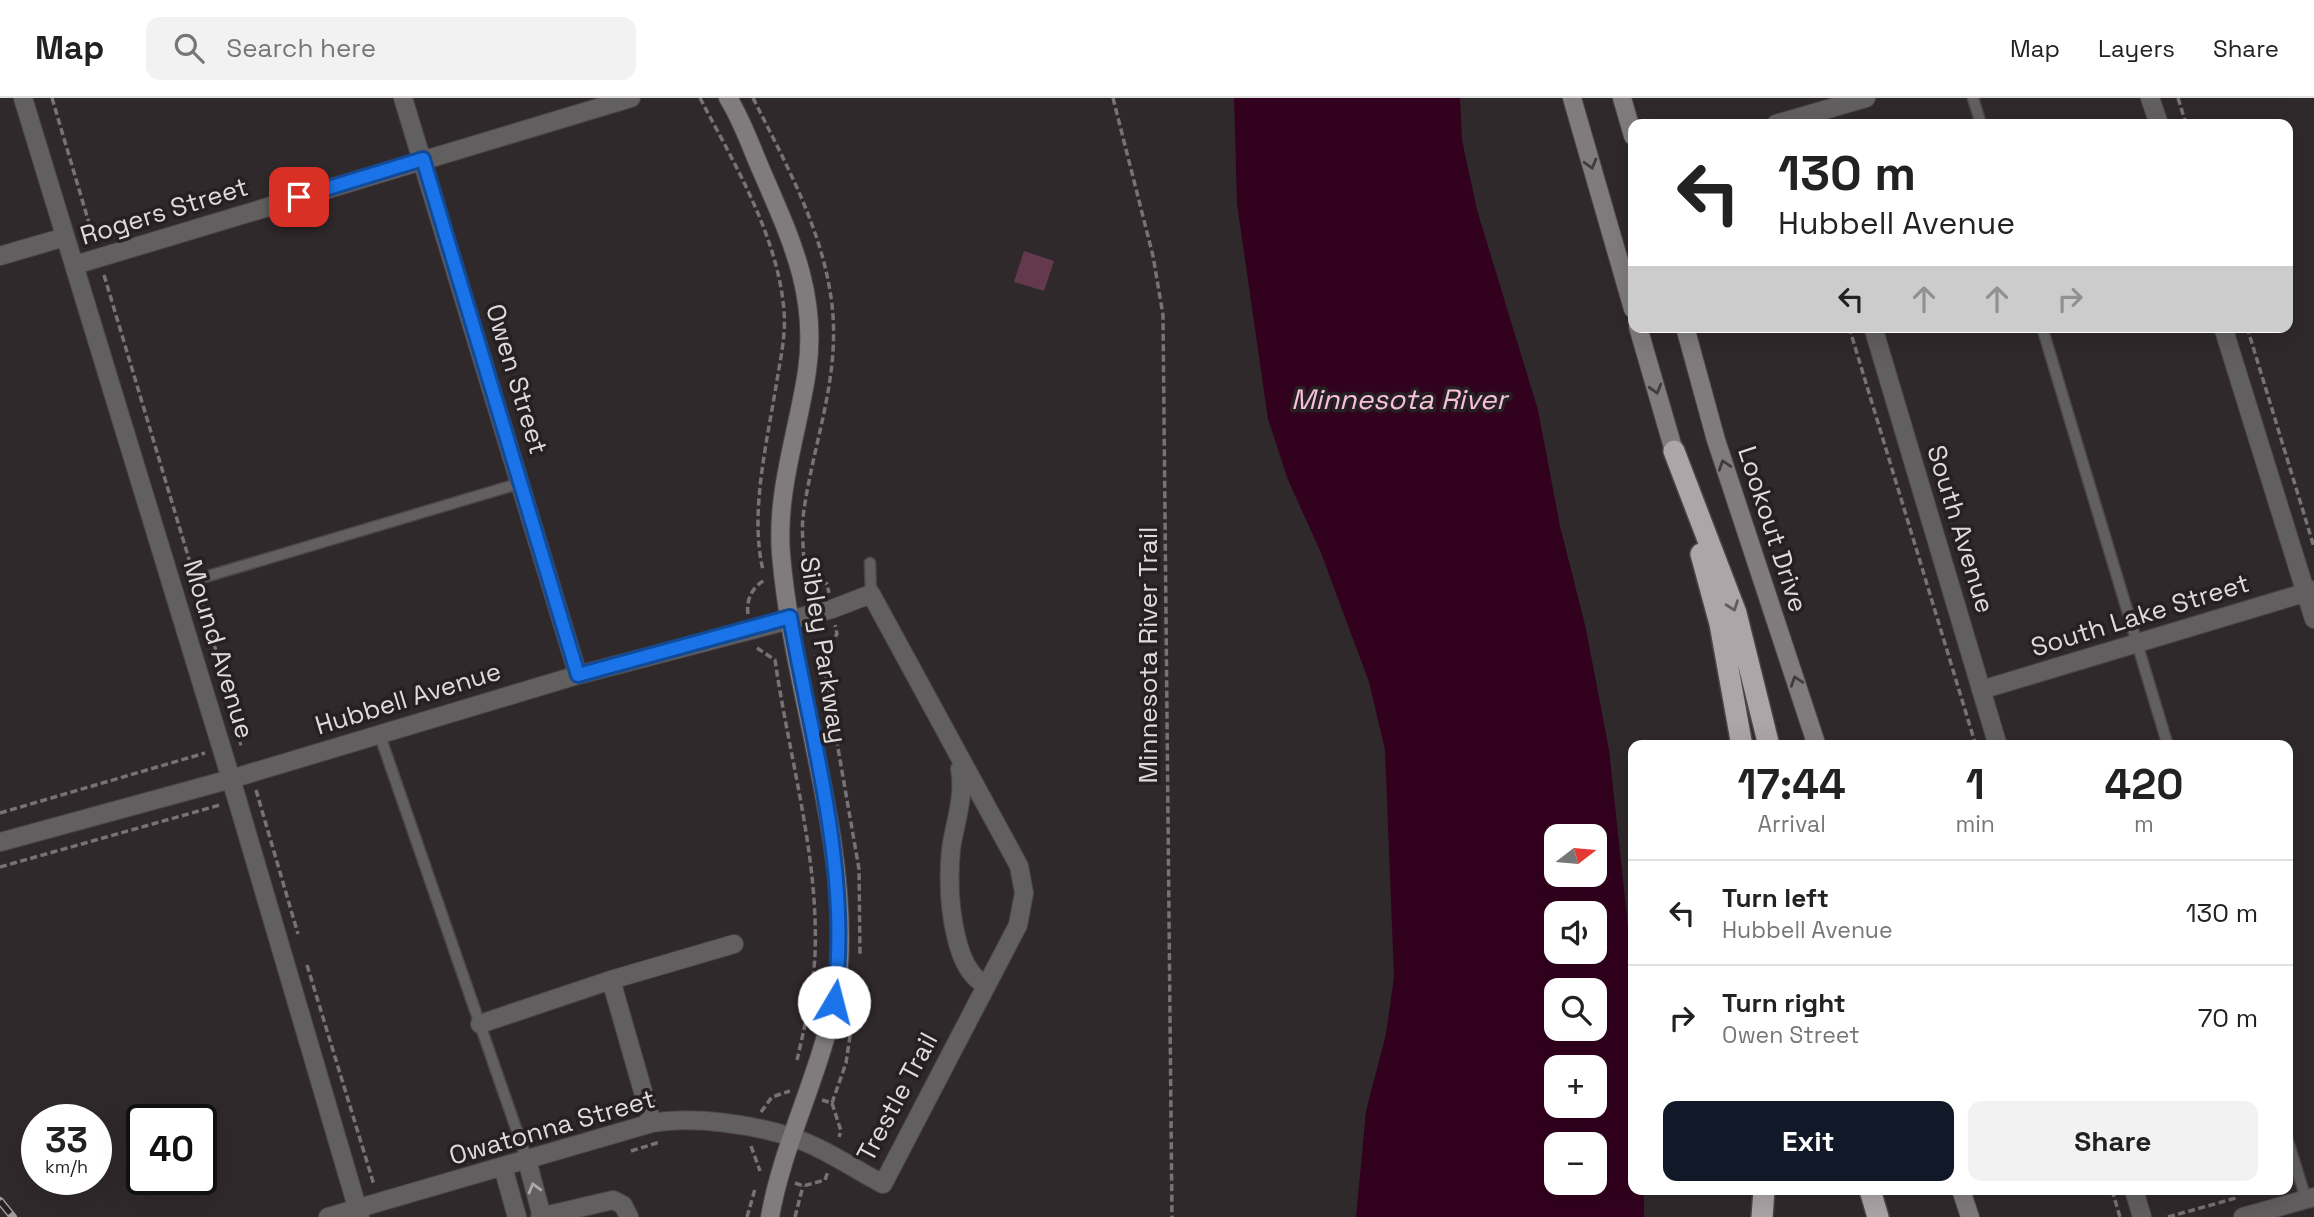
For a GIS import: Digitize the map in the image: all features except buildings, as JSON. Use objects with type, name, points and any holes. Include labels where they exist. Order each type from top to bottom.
[{"type":"highway","points":[[1674,451],[1720,624],[1741,740]]},
{"type":"highway","points":[[1674,451],[1736,613],[1768,740]]},
{"type":"highway","points":[[1762,1217],[1764,1195]]},
{"type":"highway","points":[[1871,1195],[1878,1217]]},
{"type":"street","name":"Mound Avenue","points":[[23,98],[231,779],[359,1213]]},
{"type":"street","name":"Owen Street","points":[[403,98],[578,675]]},
{"type":"street","name":"Rogers Street","points":[[75,265],[631,98]]},
{"type":"street","name":"Sibley Parkway","points":[[728,98],[799,257],[809,314],[807,373],[783,485],[781,553],[831,850],[839,965],[825,1047],[793,1137],[770,1217]]},
{"type":"street","points":[[1572,98],[1628,292]]},
{"type":"street","points":[[1622,98],[1628,119]]},
{"type":"street","points":[[1790,119],[1866,98]]},
{"type":"street","points":[[2150,98],[2157,119]]},
{"type":"street","name":"Rogers Street","points":[[0,256],[65,237]]},
{"type":"street","points":[[1640,333],[1674,451]]},
{"type":"street","name":"Lookout Drive","points":[[1687,333],[1720,453],[1815,740]]},
{"type":"street","name":"South Avenue","points":[[1875,333],[1996,740]]},
{"type":"street","points":[[2225,333],[2310,591],[2314,619]]},
{"type":"street","name":"South Lake Street","points":[[1981,691],[2310,591]]},
{"type":"street","name":"Hubbell Avenue","points":[[0,842],[231,779],[578,675],[790,617],[832,609],[871,594]]},
{"type":"street","name":"Trestle Trail","points":[[793,1137],[883,1184],[1018,925],[1024,893],[1018,866],[871,594]]},
{"type":"street","name":"Trestle Trail","points":[[957,755],[963,787],[951,849],[948,900],[963,957],[972,977],[986,986]]},
{"type":"street","points":[[480,1024],[611,980],[734,944]]},
{"type":"street","points":[[611,980],[652,1123]]},
{"type":"street","name":"Owatonna Street","points":[[328,1217],[359,1213],[380,1203],[652,1123],[702,1119],[793,1137]]},
{"type":"street","points":[[527,1160],[541,1217],[613,1200],[623,1205],[629,1217]]},
{"type":"street","points":[[503,1167],[517,1217]]},
{"type":"street","points":[[1963,1195],[1970,1217]]},
{"type":"street","points":[[2135,1195],[2142,1217]]},
{"type":"street","points":[[2243,1217],[2310,1198]]},
{"type":"lane","points":[[1973,98],[1979,119]]},
{"type":"lane","points":[[2044,333],[2166,740]]},
{"type":"lane","points":[[195,580],[521,483]]},
{"type":"lane","points":[[870,563],[871,594]]},
{"type":"lane","points":[[379,733],[527,1160]]},
{"type":"lane","points":[[2293,1154],[2310,1198]]},
{"type":"path","points":[[700,98],[737,170],[771,250],[784,311],[782,351],[764,464],[757,546],[765,580],[756,585],[747,605],[755,646],[775,660],[801,801],[813,899],[815,956],[796,1066]]},
{"type":"path","name":"Minnesota River Trail","points":[[1113,98],[1153,256],[1164,328],[1172,1217]]},
{"type":"path","points":[[2178,98],[2184,119]]},
{"type":"path","points":[[1851,333],[1974,740]]},
{"type":"path","points":[[2249,333],[2314,547]]},
{"type":"path","points":[[243,743],[302,946]]},
{"type":"path","points":[[0,867],[258,795]]},
{"type":"path","points":[[305,959],[380,1203]]},
{"type":"path","points":[[747,1217],[761,1169],[750,1143],[764,1104],[772,1097],[791,1091],[793,1078]]},
{"type":"path","points":[[619,1154],[669,1140]]},
{"type":"path","points":[[795,1217],[803,1186]]},
{"type":"path","points":[[2113,1195],[2120,1217]]},
{"type":"path","points":[[2168,1217],[2241,1197]]},
{"type":"shaded area","points":[[1024,251],[1054,261],[1044,291],[1014,282]]},
{"type":"water","name":"Minnesota River","points":[[1234,98],[1460,98],[1462,140],[1477,210],[1538,410],[1560,526],[1586,629],[1609,750],[1628,926],[1628,1195],[1644,1195],[1644,1217],[1356,1217],[1366,1111],[1386,1034],[1394,977],[1385,750],[1369,682],[1321,553],[1288,480],[1268,419],[1237,204]]},
{"type":"railway","points":[[0,1201],[13,1217]]},
{"type":"route","points":[[299,197],[423,159],[578,675],[790,617],[836,882],[839,965],[834,1002]]}]
